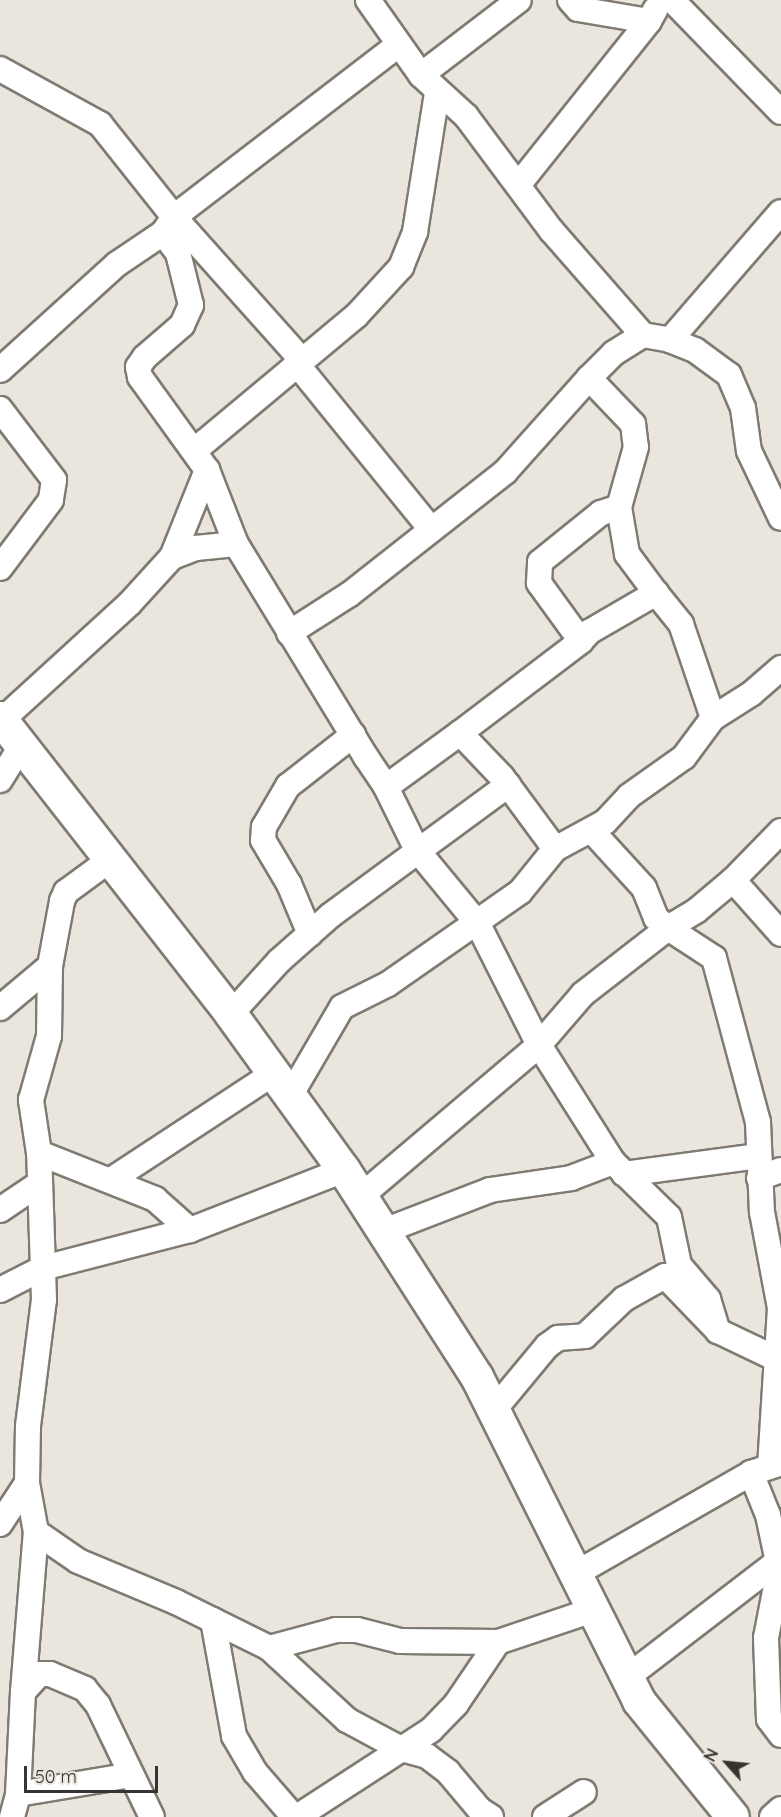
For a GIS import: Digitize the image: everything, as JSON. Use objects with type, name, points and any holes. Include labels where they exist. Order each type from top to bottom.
[{"type":"main road","points":[[1,719],[231,1014],[344,1170],[477,1377],[639,1701],[733,1817]]},
{"type":"street","points":[[368,0],[397,46],[437,93],[466,116],[519,184],[550,230],[643,335],[670,340],[709,357],[729,375],[743,408],[749,451],[781,518]]},
{"type":"street","points":[[421,75],[519,0]]},
{"type":"street","points":[[570,0],[578,9],[655,11]]},
{"type":"street","points":[[672,0],[781,112]]},
{"type":"street","points":[[519,184],[655,11]]},
{"type":"street","points":[[0,370],[117,264],[397,46]]},
{"type":"street","points":[[0,69],[100,124],[169,225],[299,361],[430,528]]},
{"type":"street","points":[[195,450],[299,361],[356,316],[401,267],[415,232],[437,93]]},
{"type":"street","points":[[670,340],[781,212]]},
{"type":"street","points":[[169,225],[191,305],[182,325],[138,367],[140,377],[195,450],[207,470],[236,544],[386,787],[417,850],[478,924],[539,1045],[619,1168],[673,1223],[679,1265],[708,1299],[718,1331]]},
{"type":"street","points":[[289,633],[350,594],[523,455],[589,378],[614,353],[643,335]]},
{"type":"street","points":[[589,378],[633,424],[636,447],[619,507],[627,554],[681,624],[713,718]]},
{"type":"street","points":[[0,409],[54,480],[51,500],[0,568]]},
{"type":"street","points":[[1,719],[130,603],[172,557],[207,470]]},
{"type":"street","points":[[581,641],[539,583],[540,562],[574,532],[601,513],[619,507]]},
{"type":"street","points":[[172,557],[196,548],[236,544]]},
{"type":"street","points":[[386,787],[581,641],[589,632],[656,593]]},
{"type":"street","points":[[111,1180],[282,1085],[342,1007],[380,988],[478,924],[520,892],[555,849],[592,831],[629,796],[684,757],[713,718],[751,694],[781,668]]},
{"type":"street","points":[[460,733],[508,785],[555,849]]},
{"type":"street","points":[[310,934],[289,884],[263,840],[264,827],[288,786],[354,735]]},
{"type":"street","points":[[0,780],[21,746]]},
{"type":"street","points":[[231,1014],[279,961],[310,934],[417,850],[508,785]]},
{"type":"street","points":[[592,831],[644,888],[656,918],[714,958],[758,1122],[772,1216],[779,1292],[779,1360],[767,1468],[768,1515],[780,1560],[769,1719],[781,1735]]},
{"type":"street","points":[[361,1196],[539,1045],[583,994],[668,928],[696,911],[733,880],[781,831]]},
{"type":"street","points":[[12,1817],[18,1794],[23,1692],[36,1532],[27,1483],[28,1426],[44,1300],[39,1153],[31,1100],[49,1036],[50,966],[66,892],[111,859]]},
{"type":"street","points":[[733,880],[781,934]]},
{"type":"street","points":[[0,1008],[50,966]]},
{"type":"street","points":[[39,1153],[155,1199],[190,1230]]},
{"type":"street","points":[[384,1231],[490,1190],[619,1168],[766,1168]]},
{"type":"street","points":[[0,1290],[43,1268],[190,1230],[344,1170]]},
{"type":"street","points":[[0,1210],[40,1183]]},
{"type":"street","points":[[493,1411],[547,1346],[558,1338],[585,1336],[624,1299],[664,1276],[718,1331],[779,1360]]},
{"type":"street","points":[[575,1574],[767,1468]]},
{"type":"street","points":[[0,1524],[27,1483]]},
{"type":"street","points":[[36,1532],[78,1561],[213,1620],[269,1648],[348,1720],[401,1749],[427,1756],[448,1772],[480,1810],[491,1817]]},
{"type":"street","points":[[626,1678],[780,1560]]},
{"type":"street","points":[[269,1648],[336,1630],[357,1630],[400,1641],[498,1642],[593,1611]]},
{"type":"street","points":[[213,1620],[234,1736],[255,1772],[296,1817],[431,1730],[456,1704],[498,1642]]},
{"type":"street","points":[[23,1692],[39,1674],[50,1674],[85,1689],[98,1705],[152,1817]]},
{"type":"street","points":[[18,1794],[131,1775]]},
{"type":"street","points":[[545,1817],[584,1792]]},
{"type":"street","points":[[772,1817],[781,1809]]}]
